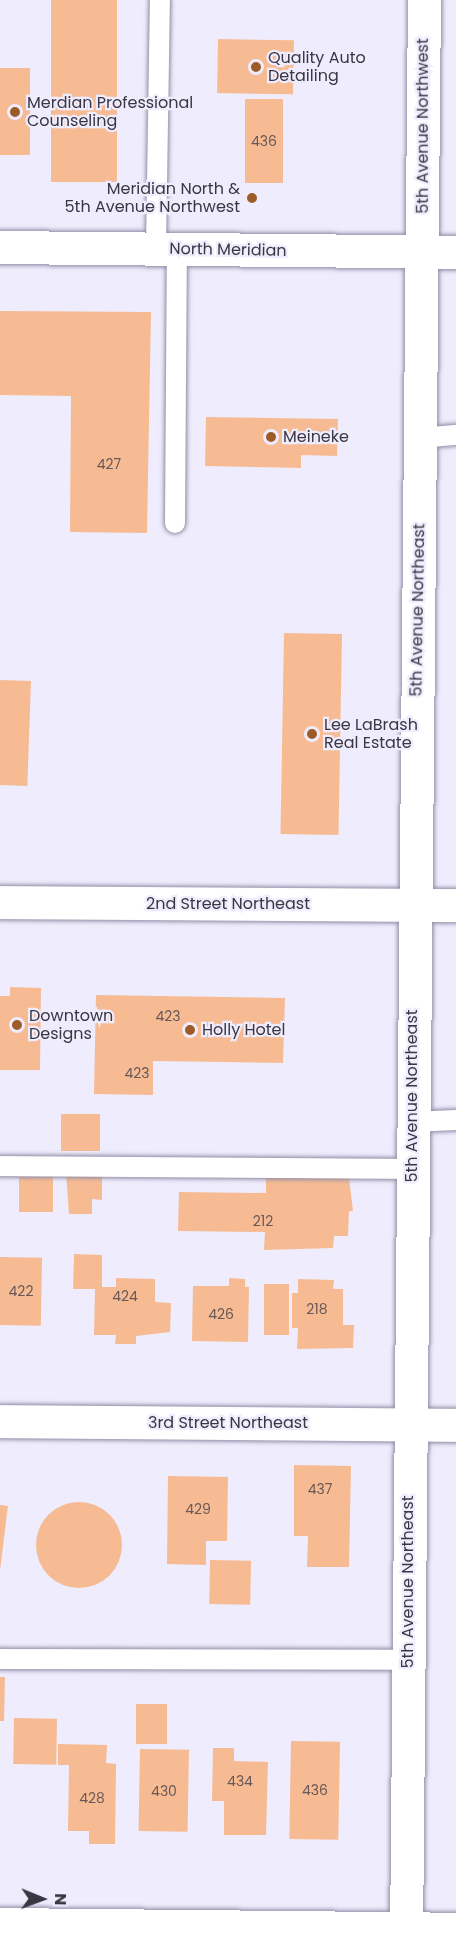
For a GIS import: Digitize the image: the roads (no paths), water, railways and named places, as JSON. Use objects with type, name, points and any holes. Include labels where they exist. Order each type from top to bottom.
[{"type":"street","name":"5th Avenue Northwest","points":[[422,252],[424,0]]},
{"type":"street","name":"North Meridian","points":[[0,248],[456,252]]},
{"type":"street","name":"5th Avenue Northeast","points":[[406,1935],[413,905],[422,252]]},
{"type":"street","name":"2nd Street Northeast","points":[[0,902],[456,905]]},
{"type":"street","name":"3rd Street Northeast","points":[[0,1421],[456,1425]]},
{"type":"street","points":[[0,1924],[151,1933],[406,1935],[456,1929]]},
{"type":"lane","points":[[160,0],[175,523]]},
{"type":"lane","points":[[420,438],[456,435]]},
{"type":"lane","points":[[411,1122],[456,1120]]},
{"type":"lane","points":[[0,1166],[411,1169]]},
{"type":"lane","points":[[0,1659],[407,1660]]},
{"type":"place","name":"Quality Auto Detailing","points":[[256,67]]},
{"type":"place","name":"Merdian Professional Counseling","points":[[15,112]]},
{"type":"place","name":"Meridian North & 5th Avenue Northwest","points":[[252,198]]},
{"type":"place","name":"Meineke","points":[[271,437]]},
{"type":"place","name":"Lee LaBrash Real Estate","points":[[312,734]]},
{"type":"place","name":"Downtown Designs","points":[[17,1025]]},
{"type":"place","name":"Holly Hotel","points":[[190,1030]]}]
